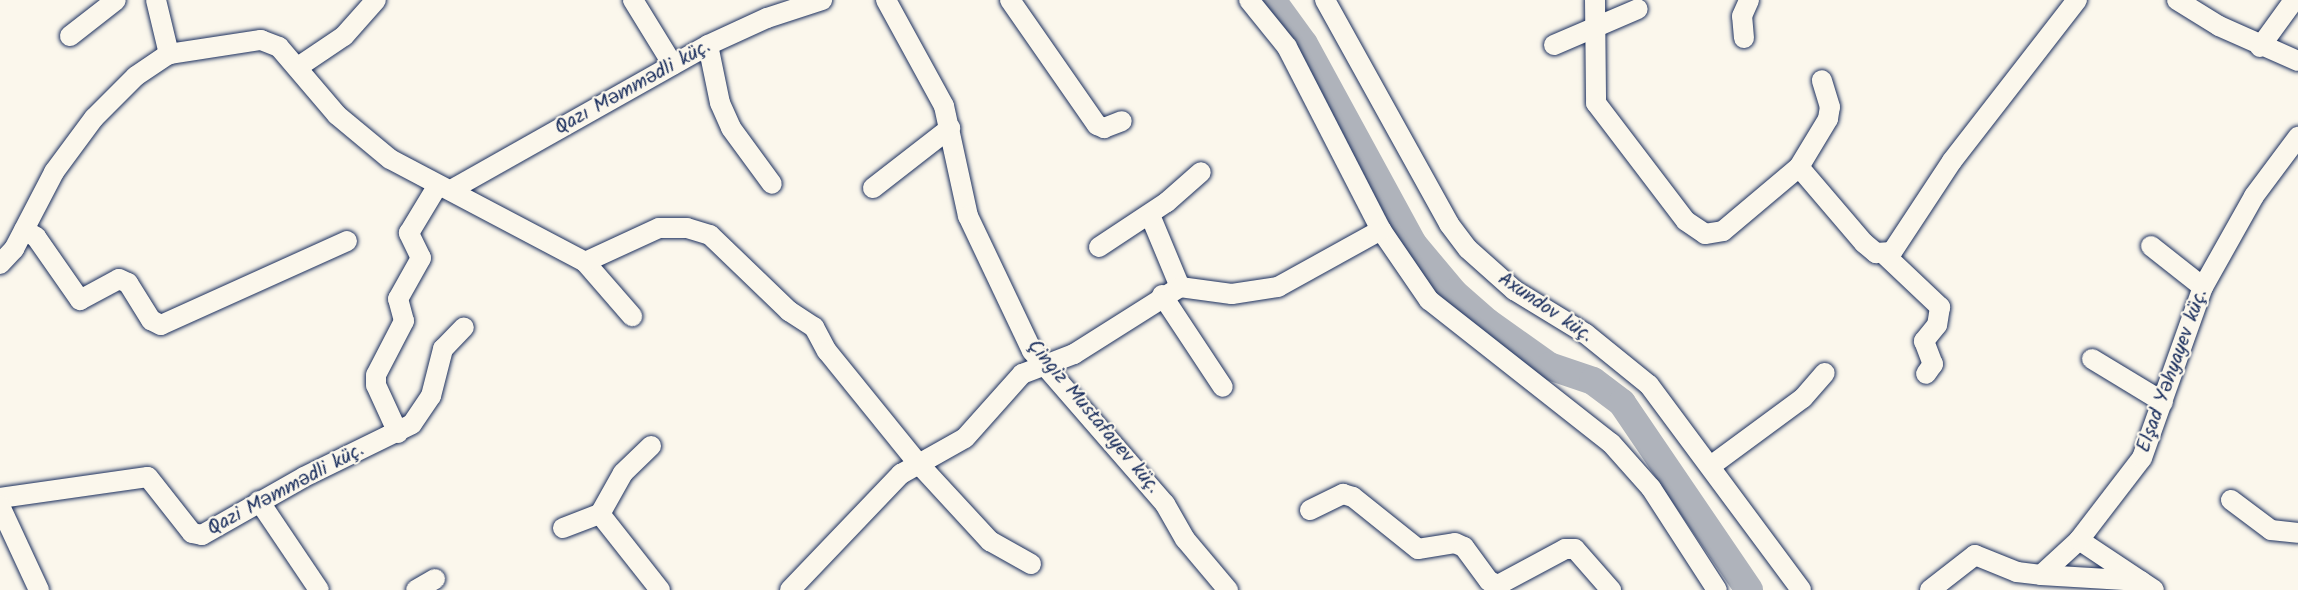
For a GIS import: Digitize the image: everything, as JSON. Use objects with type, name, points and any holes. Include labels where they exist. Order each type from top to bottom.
[{"type":"street","points":[[70,36],[116,0]]},
{"type":"street","points":[[298,67],[344,36],[376,0]]},
{"type":"street","points":[[633,0],[673,65]]},
{"type":"street","name":"Qazı Məmmədli küç.","points":[[444,188],[708,45],[766,18],[822,0]]},
{"type":"street","name":"Çingiz Mustafayev küç.","points":[[885,0],[944,106],[968,216],[1015,318],[1042,363],[1151,488],[1185,539],[1228,590]]},
{"type":"street","points":[[1010,0],[1097,125],[1104,128],[1122,121]]},
{"type":"street","points":[[1249,0],[1287,47],[1381,230],[1441,312],[1590,423],[1634,467],[1717,590]]},
{"type":"street","name":"Axundov küç.","points":[[1325,0],[1449,224],[1468,249],[1514,290],[1624,361],[1649,384],[1712,465],[1801,590]]},
{"type":"street","points":[[1595,0],[1596,103],[1695,229],[1705,234],[1723,231],[1798,167],[1828,119],[1830,107],[1822,80]]},
{"type":"street","points":[[1743,38],[1742,16],[1749,0]]},
{"type":"street","points":[[1885,255],[1910,231],[1952,161],[2077,0]]},
{"type":"street","points":[[2177,0],[2260,47],[2298,62]]},
{"type":"street","points":[[2260,47],[2294,0]]},
{"type":"street","points":[[161,2],[169,54]]},
{"type":"street","points":[[1554,45],[1597,30],[1638,9]]},
{"type":"street","points":[[0,264],[24,230],[54,172],[94,118],[136,76],[169,54],[261,40],[279,47],[367,142],[444,188],[585,262],[632,316]]},
{"type":"street","points":[[708,45],[731,128],[772,184]]},
{"type":"street","points":[[873,188],[950,128]]},
{"type":"street","name":"Elşad Yəhyayev küç.","points":[[2042,575],[2079,540],[2142,458],[2163,402],[2183,333],[2203,287],[2254,196],[2298,137]]},
{"type":"street","points":[[1798,167],[1864,243],[1885,255],[1940,308],[1937,325],[1924,340],[1933,364],[1926,374]]},
{"type":"street","points":[[1099,247],[1134,220],[1150,215],[1201,172]]},
{"type":"street","points":[[398,433],[376,385],[376,375],[404,321],[398,299],[421,258],[409,233],[444,188]]},
{"type":"street","points":[[1150,215],[1171,291],[1223,387]]},
{"type":"street","points":[[585,262],[659,228],[687,228],[710,235],[789,311],[814,327],[827,351],[917,462],[990,541],[1031,564]]},
{"type":"street","points":[[24,230],[36,237],[80,300],[119,279],[128,283],[151,320],[161,325],[347,241]]},
{"type":"street","points":[[790,590],[917,462],[965,438],[1010,385],[1042,363],[1074,354],[1171,291],[1232,294],[1278,286],[1381,230]]},
{"type":"street","points":[[2151,246],[2203,287]]},
{"type":"street","name":"Qazi Məmmədli küç.","points":[[0,498],[148,477],[192,533],[202,536],[259,501],[398,433],[423,412],[443,349],[464,327]]},
{"type":"street","points":[[2092,359],[2163,402]]},
{"type":"street","points":[[1712,465],[1803,398],[1825,373]]},
{"type":"street","points":[[563,528],[600,514],[623,473],[651,446]]},
{"type":"street","points":[[1310,510],[1343,494],[1353,497],[1418,549],[1455,543],[1464,547],[1489,581],[1498,585],[1565,549],[1575,549],[1611,590]]},
{"type":"street","points":[[2231,500],[2271,530],[2296,540]]},
{"type":"street","points":[[259,501],[319,590]]},
{"type":"street","points":[[0,506],[39,590]]},
{"type":"street","points":[[600,514],[660,590]]},
{"type":"street","points":[[2079,540],[2148,586]]},
{"type":"street","points":[[1930,590],[1975,555],[2017,572],[2042,575],[2068,583],[2148,586]]},
{"type":"street","points":[[416,590],[435,579]]},
{"type":"waterway","points":[[1272,0],[1304,44],[1413,244],[1454,293],[1487,322],[1549,366],[1593,381],[1622,403],[1749,590]]}]
